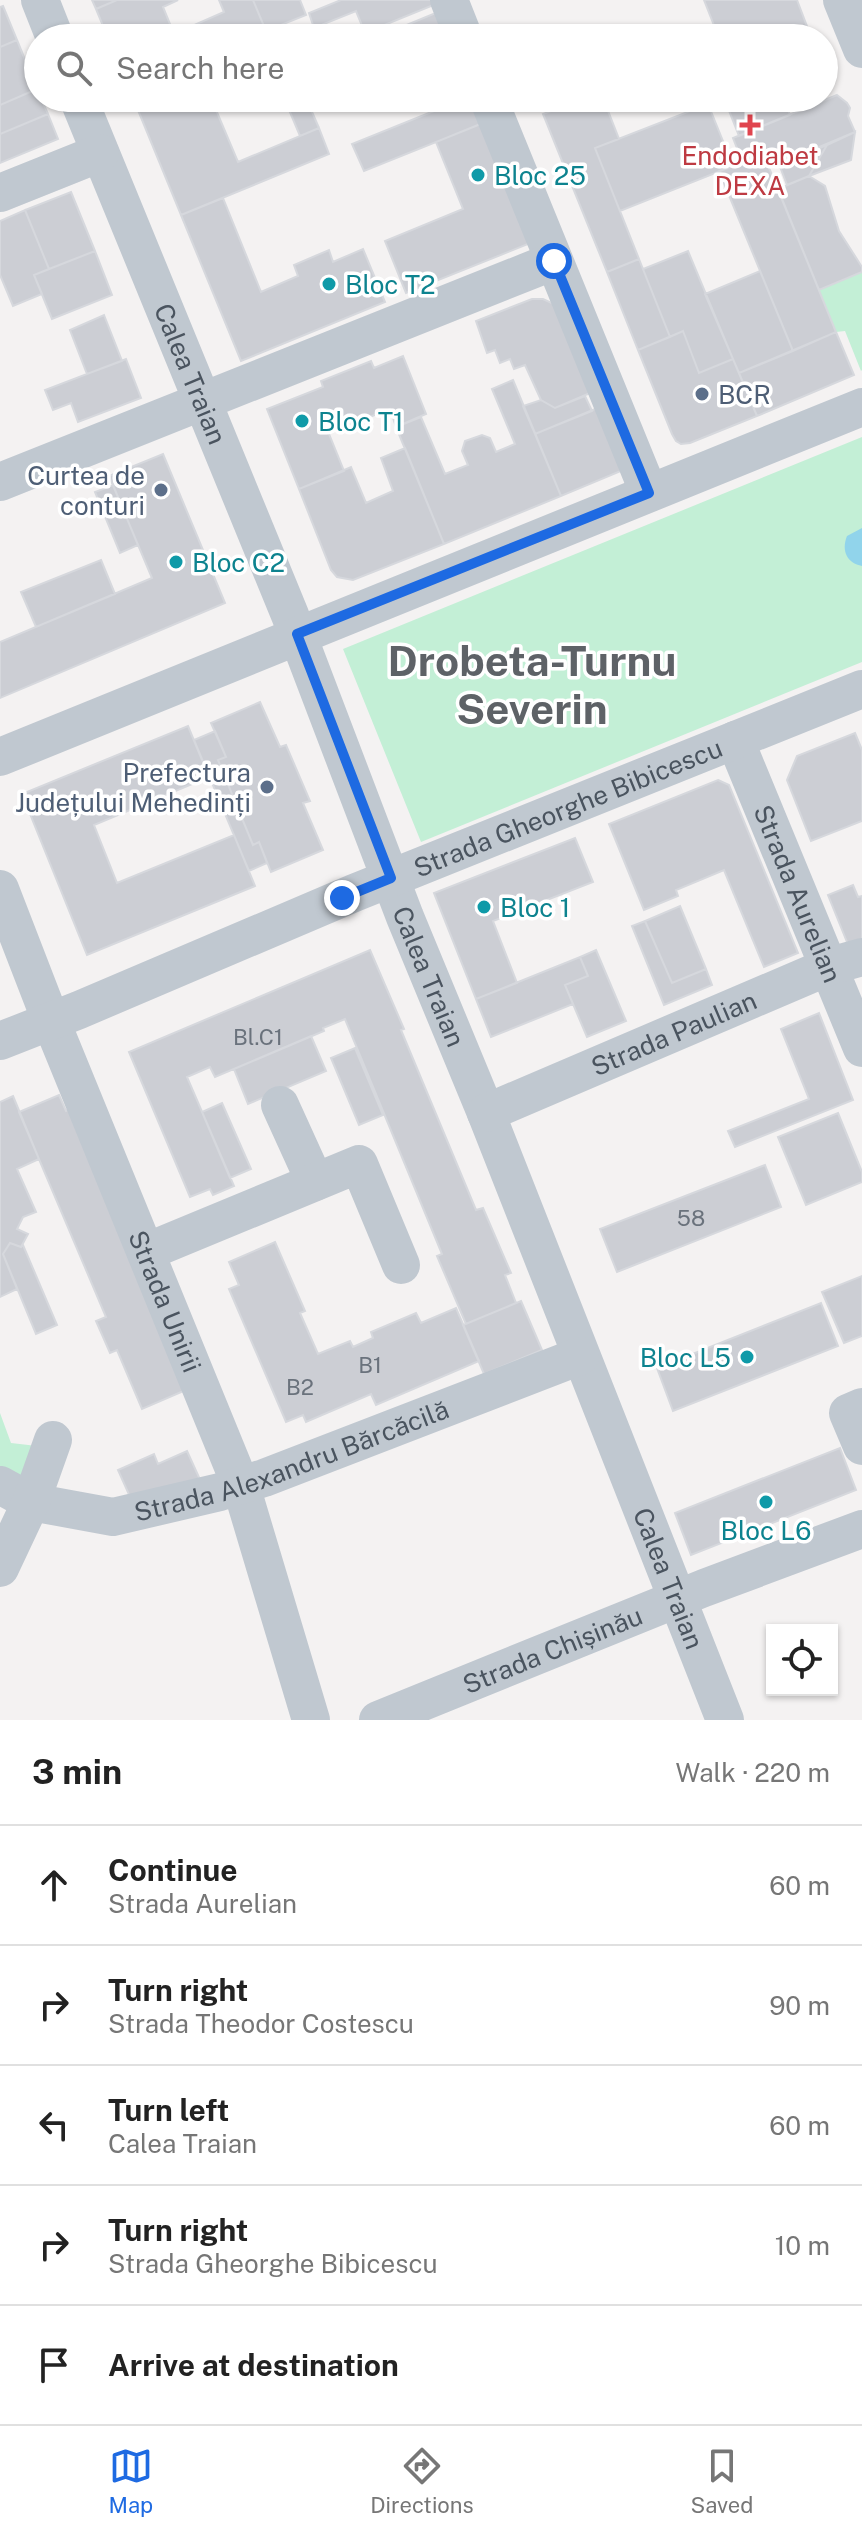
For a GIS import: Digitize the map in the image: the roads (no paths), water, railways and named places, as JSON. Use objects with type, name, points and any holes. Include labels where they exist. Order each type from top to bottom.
[{"type":"street","points":[[40,0],[49,24]]},
{"type":"street","points":[[449,0],[458,24]]},
{"type":"street","points":[[842,0],[862,49]]},
{"type":"street","name":"Calea Traian","points":[[84,112],[297,634],[725,1720]]},
{"type":"street","points":[[494,112],[649,493]]},
{"type":"street","points":[[0,193],[100,153]]},
{"type":"street","points":[[0,482],[554,261]]},
{"type":"street","points":[[0,757],[862,407]]},
{"type":"street","name":"Strada Gheorghe Bibicescu","points":[[0,1041],[391,878],[862,689]]},
{"type":"street","name":"Strada Aurelian","points":[[735,740],[846,962],[862,1048]]},
{"type":"street","name":"Strada Unirii","points":[[0,889],[241,1486],[311,1720]]},
{"type":"street","name":"Strada Paulian","points":[[486,1113],[846,962]]},
{"type":"street","points":[[280,1105],[315,1182]]},
{"type":"street","points":[[146,1252],[359,1164],[401,1265]]},
{"type":"street","name":"Strada Alexandru Bărcăcilă","points":[[15,1493],[113,1517],[241,1486],[580,1356]]},
{"type":"street","points":[[862,1407],[848,1413],[862,1446]]},
{"type":"street","points":[[0,1568],[15,1493],[53,1440]]},
{"type":"street","name":"Strada Chișinău","points":[[378,1720],[862,1529]]},
{"type":"water","points":[[862,528],[862,566],[849,559],[845,547],[847,536]]},
{"type":"place","name":"Endodiabet DEXA","points":[[750,125]]},
{"type":"place","name":"Bloc 25","points":[[478,175]]},
{"type":"place","name":"Bloc T2","points":[[329,284]]},
{"type":"place","name":"BCR","points":[[702,394]]},
{"type":"place","name":"Bloc T1","points":[[302,421]]},
{"type":"place","name":"Curtea de conturi","points":[[161,490]]},
{"type":"place","name":"Bloc C2","points":[[176,562]]},
{"type":"place","name":"Prefectura Județului Mehedinți","points":[[267,787]]},
{"type":"place","name":"Bloc 1","points":[[484,907]]},
{"type":"place","name":"Bloc L5","points":[[747,1357]]},
{"type":"place","name":"Bloc L6","points":[[766,1502]]},
{"type":"district","name":"Drobeta-Turnu Severin","points":[[532,684]]}]
